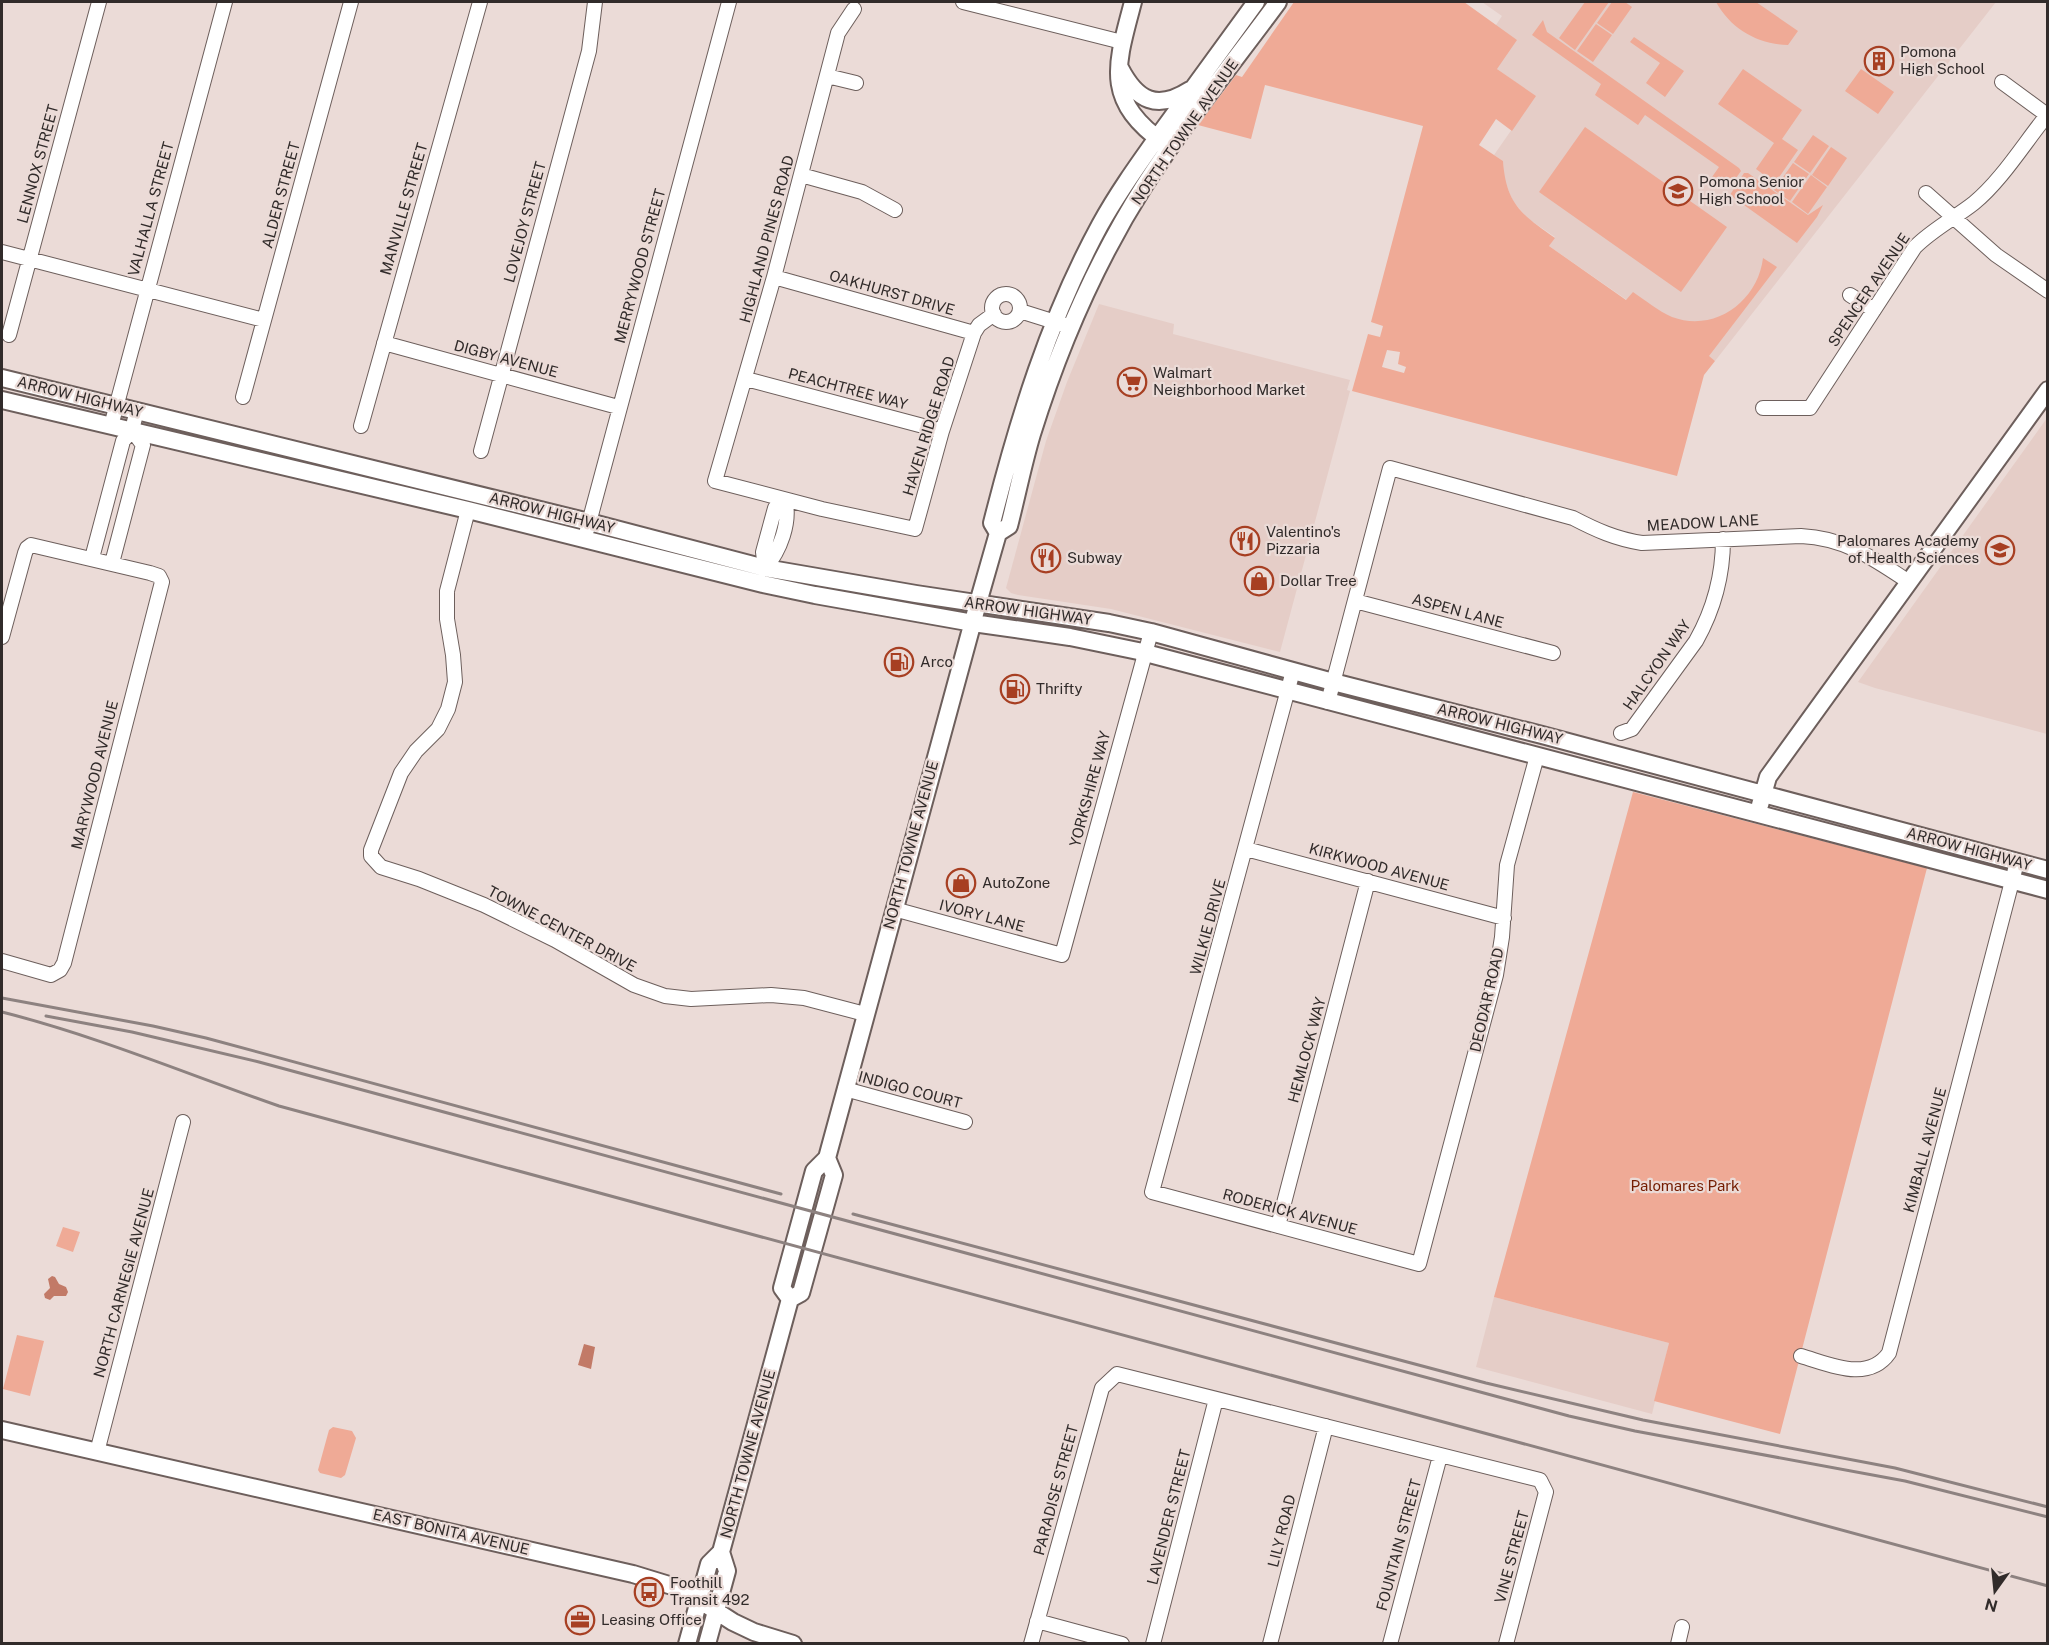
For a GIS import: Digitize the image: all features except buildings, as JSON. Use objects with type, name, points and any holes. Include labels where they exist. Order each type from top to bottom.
[{"type":"main road","points":[[1133,2],[1122,42],[1118,65],[1118,86],[1124,102],[1138,122],[1171,148]]},
{"type":"main road","name":"NORTH TOWNE AVENUE","points":[[998,533],[992,523],[1029,388],[1055,322],[1101,224],[1130,176],[1256,2]]},
{"type":"main road","name":"NORTH TOWNE AVENUE","points":[[707,1644],[727,1571],[721,1552],[790,1299],[801,1293],[834,1175],[827,1158],[865,1014],[998,533],[1009,526],[1032,434],[1071,327],[1119,230],[1145,185],[1278,2]]},
{"type":"main road","points":[[1118,65],[1127,82],[1150,100],[1166,102],[1193,88]]},
{"type":"main road","name":"ARROW HIGHWAY","points":[[2,378],[588,522],[765,568],[1109,622],[1151,632],[2048,870]]},
{"type":"main road","points":[[1758,814],[1768,777],[2048,390]]},
{"type":"main road","name":"ARROW HIGHWAY","points":[[2,400],[815,595],[973,623],[1070,637],[1145,653],[2048,890]]},
{"type":"main road","name":"DEODAR ROAD","points":[[1537,756],[1542,735]]},
{"type":"main road","name":"EAST BONITA AVENUE","points":[[2,1430],[624,1572],[682,1590],[715,1612],[754,1632],[793,1644]]},
{"type":"main road","points":[[687,1644],[709,1564],[721,1552]]},
{"type":"street","name":"LENNOX STREET","points":[[9,335],[99,2]]},
{"type":"street","name":"VALHALLA STREET","points":[[111,426],[225,2]]},
{"type":"street","name":"ALDER STREET","points":[[243,397],[351,2]]},
{"type":"street","name":"MANVILLE STREET","points":[[361,426],[480,2]]},
{"type":"street","name":"LOVEJOY STREET","points":[[481,451],[589,51],[595,2]]},
{"type":"street","name":"MERRYWOOD STREET","points":[[584,541],[618,407],[729,2]]},
{"type":"street","points":[[963,2],[977,3],[1122,42]]},
{"type":"street","name":"HIGHLAND PINES ROAD","points":[[785,500],[715,481],[746,379],[838,33],[854,9]]},
{"type":"street","points":[[827,76],[856,83]]},
{"type":"street","points":[[2002,82],[2047,114]]},
{"type":"street","name":"SPENCER AVENUE","points":[[1763,408],[1810,408],[1915,247],[1932,231],[1987,191],[2047,114]]},
{"type":"street","points":[[801,175],[862,192],[895,210]]},
{"type":"street","points":[[1926,193],[1996,255],[2048,291]]},
{"type":"street","points":[[2,252],[264,321]]},
{"type":"street","name":"OAKHURST DRIVE","points":[[774,277],[975,333]]},
{"type":"street","points":[[1005,294],[1017,299],[1020,311],[1016,318],[1008,322],[1000,320],[994,314],[992,309],[994,301],[1005,294]]},
{"type":"street","points":[[1850,295],[1874,310]]},
{"type":"street","points":[[1020,311],[1071,327]]},
{"type":"street","points":[[975,333],[979,325],[994,314]]},
{"type":"street","name":"HAVEN RIDGE ROAD","points":[[785,500],[915,529],[942,431],[975,333]]},
{"type":"street","name":"DIGBY AVENUE","points":[[384,343],[618,407]]},
{"type":"street","name":"PEACHTREE WAY","points":[[746,379],[942,431]]},
{"type":"street","points":[[92,558],[123,441],[132,430],[137,410]]},
{"type":"street","points":[[112,563],[143,445],[132,430]]},
{"type":"street","name":"MEADOW LANE","points":[[1355,602],[1390,468],[1573,518],[1622,540],[1642,543],[1821,537],[1866,554],[1909,582]]},
{"type":"street","points":[[765,568],[763,552],[775,508],[785,500]]},
{"type":"street","name":"TOWNE CENTER DRIVE","points":[[468,510],[447,591],[447,619],[455,682],[448,709],[438,729],[416,751],[401,773],[371,849],[371,856],[375,862],[390,872],[420,879],[484,905],[555,940],[634,986],[665,996],[694,999],[771,995],[793,997],[865,1014]]},
{"type":"street","name":"HALCYON WAY","points":[[1622,733],[1632,729],[1704,627],[1718,589],[1723,539]]},
{"type":"street","name":"MARYWOOD AVENUE","points":[[2,637],[27,548],[32,545],[159,576],[162,582],[64,963],[60,970],[51,975],[2,961]]},
{"type":"street","points":[[1328,702],[1355,602]]},
{"type":"street","name":"ASPEN LANE","points":[[1355,602],[1553,653]]},
{"type":"street","name":"YORKSHIRE WAY","points":[[1062,955],[1151,632]]},
{"type":"street","name":"WILKIE DRIVE","points":[[1152,1192],[1293,671]]},
{"type":"street","name":"DEODAR ROAD","points":[[1419,1264],[1496,975],[1504,918],[1507,865],[1537,756]]},
{"type":"street","name":"KIRKWOOD AVENUE","points":[[1246,849],[1504,918]]},
{"type":"street","name":"KIMBALL AVENUE","points":[[1801,1356],[1854,1370],[1865,1370],[1883,1361],[1889,1353],[2017,862]]},
{"type":"street","name":"HEMLOCK WAY","points":[[1278,1226],[1368,881]]},
{"type":"street","name":"IVORY LANE","points":[[894,909],[1062,955]]},
{"type":"street","name":"INDIGO COURT","points":[[845,1089],[965,1122]]},
{"type":"street","name":"NORTH CARNEGIE AVENUE","points":[[97,1452],[183,1122]]},
{"type":"street","name":"RODERICK AVENUE","points":[[1152,1192],[1419,1264]]},
{"type":"street","name":"PARADISE STREET","points":[[1031,1644],[1102,1388],[1117,1374],[1216,1399]]},
{"type":"street","points":[[1216,1399],[1440,1456]]},
{"type":"street","name":"LAVENDER STREET","points":[[1154,1644],[1216,1399]]},
{"type":"street","name":"LILY ROAD","points":[[1270,1644],[1326,1426]]},
{"type":"street","name":"VINE STREET","points":[[1440,1456],[1540,1480],[1546,1492],[1506,1644]]},
{"type":"street","name":"FOUNTAIN STREET","points":[[1390,1644],[1440,1456]]},
{"type":"street","points":[[1037,1621],[1122,1644]]},
{"type":"street","points":[[1678,1644],[1682,1627]]},
{"type":"shaded area","name":"Pomona Senior High School","points":[[1482,2],[1996,2],[1715,361],[1549,246],[1555,237],[1527,218],[1513,201],[1504,180],[1503,161],[1494,155],[1535,96],[1497,69],[1496,25],[1502,16]]},
{"type":"shaded area","points":[[1099,304],[1174,324],[1173,334],[1350,380],[1347,390],[1350,391],[1280,652],[1111,609],[1018,595],[1006,588],[1046,441]]},
{"type":"shaded area","name":"Palomares Academy of Health Sciences","points":[[2047,418],[2047,734],[1858,682]]},
{"type":"shaded area","points":[[52,1276],[59,1284],[66,1287],[68,1292],[66,1296],[54,1296],[50,1300],[45,1298],[44,1294],[50,1288],[48,1279]]},
{"type":"shaded area","points":[[1494,1297],[1669,1343],[1652,1414],[1476,1367]]},
{"type":"shaded area","points":[[584,1344],[595,1347],[591,1369],[578,1365]]},
{"type":"green space","points":[[1294,2],[1464,2],[1517,40],[1497,69],[1536,96],[1512,131],[1496,119],[1479,145],[1503,161],[1512,198],[1525,215],[1555,238],[1549,246],[1626,300],[1633,292],[1667,315],[1688,321],[1704,321],[1732,310],[1753,288],[1763,258],[1777,267],[1709,356],[1715,361],[1704,375],[1677,476],[1352,391],[1368,334],[1380,337],[1383,326],[1371,322],[1423,126],[1265,85],[1251,139],[1198,125],[1236,75],[1242,77]],"holes":[[[1387,350],[1400,352],[1398,364],[1406,367],[1404,373],[1382,367]]]},
{"type":"green space","points":[[1585,2],[1609,2],[1575,50],[1559,38]]},
{"type":"green space","points":[[1612,2],[1625,2],[1632,7],[1613,34],[1597,23]]},
{"type":"green space","points":[[1716,2],[1756,2],[1798,31],[1788,45],[1766,42],[1737,27],[1722,12]]},
{"type":"green space","points":[[1543,20],[1547,32],[1739,168],[1741,171],[1729,188],[1712,177],[1719,167],[1645,115],[1638,125],[1595,95],[1601,84],[1532,35]]},
{"type":"green space","points":[[1596,24],[1612,35],[1593,62],[1577,51]]},
{"type":"green space","points":[[1634,37],[1684,71],[1665,97],[1646,83],[1660,63],[1630,42]]},
{"type":"green space","points":[[1743,69],[1802,110],[1782,139],[1798,150],[1775,183],[1756,169],[1774,143],[1718,104]]},
{"type":"green space","points":[[1861,69],[1894,92],[1878,114],[1845,91]]},
{"type":"green space","points":[[1585,127],[1727,227],[1681,292],[1539,192]]},
{"type":"green space","points":[[1813,135],[1829,146],[1810,173],[1794,162]]},
{"type":"green space","points":[[1831,147],[1847,158],[1828,186],[1812,175]]},
{"type":"green space","points":[[1793,163],[1809,174],[1790,201],[1774,190]]},
{"type":"green space","points":[[1744,173],[1748,173],[1808,215],[1823,205],[1817,217],[1797,243],[1730,195]]},
{"type":"green space","points":[[1811,175],[1827,187],[1808,214],[1792,202]]},
{"type":"green space","name":"Palomares Park","points":[[1633,792],[1927,868],[1780,1434],[1654,1401],[1669,1343],[1494,1297]]},
{"type":"green space","points":[[63,1227],[80,1232],[73,1252],[56,1246]]},
{"type":"green space","points":[[17,1335],[44,1341],[30,1396],[3,1389]]},
{"type":"green space","points":[[333,1427],[352,1431],[356,1438],[345,1475],[341,1478],[320,1473],[318,1470],[329,1430]]},
{"type":"railway","points":[[2,998],[206,1038],[781,1194]]},
{"type":"railway","points":[[2,1012],[107,1044],[279,1106],[2048,1586]]},
{"type":"railway","points":[[46,1016],[132,1032],[259,1062],[1569,1416],[1635,1431],[1905,1481],[2048,1517]]},
{"type":"railway","points":[[853,1214],[1486,1383],[1643,1420],[1895,1468],[2048,1507]]},
{"type":"place","name":"Pomona High School","points":[[1879,61]]},
{"type":"place","name":"Pomona Senior High School","points":[[1678,191]]},
{"type":"place","name":"Walmart Neighborhood Market","points":[[1132,382]]},
{"type":"place","name":"Valentino's Pizzaria","points":[[1245,541]]},
{"type":"place","name":"Palomares Academy of Health Sciences","points":[[2000,550]]},
{"type":"place","name":"Subway","points":[[1046,558]]},
{"type":"place","name":"Dollar Tree","points":[[1259,581]]},
{"type":"place","name":"Arco","points":[[899,662]]},
{"type":"place","name":"Thrifty","points":[[1015,689]]},
{"type":"place","name":"AutoZone","points":[[961,883]]},
{"type":"place","name":"Foothill Transit 492","points":[[649,1592]]},
{"type":"place","name":"Leasing Office","points":[[580,1620]]}]
